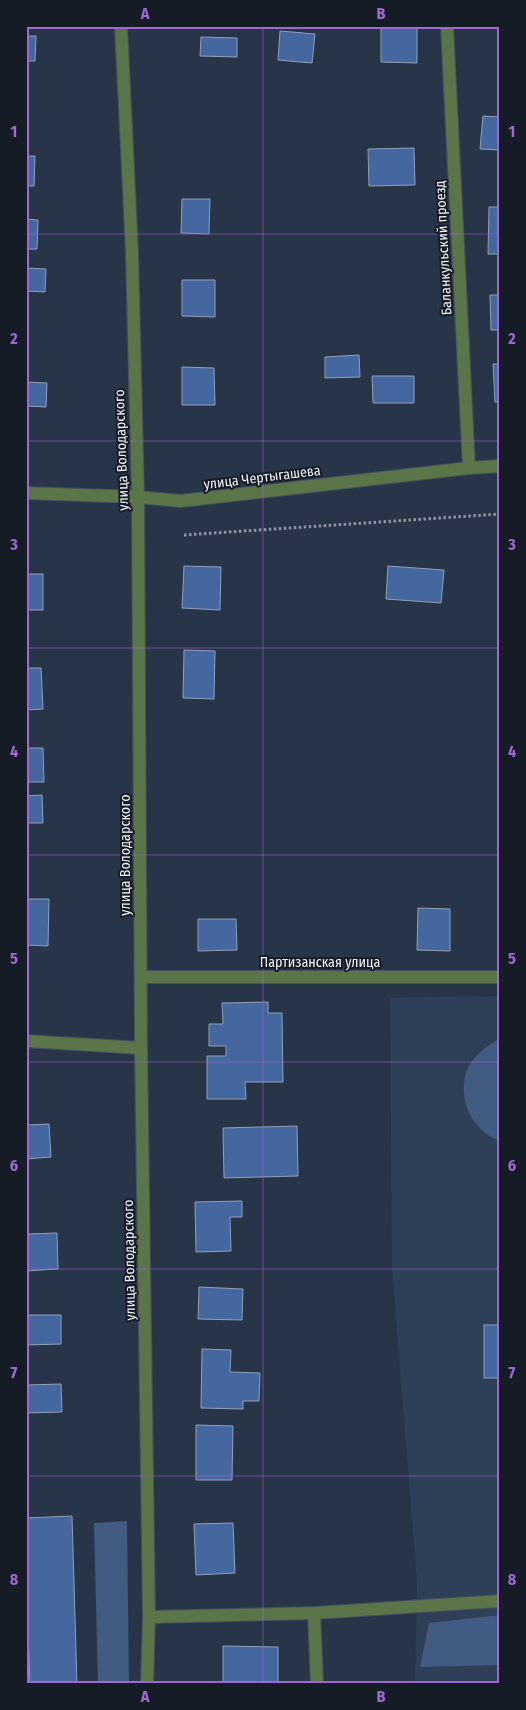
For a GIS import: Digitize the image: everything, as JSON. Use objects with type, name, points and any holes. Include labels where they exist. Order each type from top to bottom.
[{"type":"street","name":"улица Володарского","points":[[121,26],[132,253],[138,497],[141,1048],[149,1617],[147,1684]]},
{"type":"street","name":"Баланкульский проезд","points":[[447,26],[469,468]]},
{"type":"street","name":"улица Чертыгашева","points":[[26,493],[138,497],[181,501],[500,466]]},
{"type":"street","name":"Партизанская улица","points":[[141,977],[500,977]]},
{"type":"street","points":[[26,1041],[141,1048]]},
{"type":"street","points":[[149,1617],[314,1613],[500,1601]]},
{"type":"street","points":[[314,1613],[317,1684]]},
{"type":"path","points":[[184,535],[500,514]]},
{"type":"shaded area","points":[[500,996],[500,1682],[415,1684],[417,1582],[392,1269],[390,998]]},
{"type":"shaded area","points":[[497,1040],[500,1040],[500,1141],[481,1130],[474,1122],[465,1102],[464,1092],[464,1081],[470,1065],[480,1053]]},
{"type":"shaded area","points":[[127,1521],[129,1684],[98,1684],[94,1523]]},
{"type":"shaded area","points":[[500,1615],[500,1665],[420,1667],[429,1623]]},
{"type":"building","points":[[381,27],[417,27],[417,63],[381,62]]},
{"type":"building","points":[[280,31],[315,34],[312,63],[278,60]]},
{"type":"building","points":[[26,36],[36,36],[35,61],[26,61]]},
{"type":"building","points":[[201,37],[237,38],[237,57],[200,56]]},
{"type":"building","points":[[498,71],[500,71],[500,96],[498,96]]},
{"type":"building","points":[[483,116],[500,117],[500,150],[480,149]]},
{"type":"building","points":[[414,148],[415,185],[369,186],[368,149]]},
{"type":"building","points":[[26,156],[35,156],[34,186],[26,186]]},
{"type":"building","points":[[182,199],[210,199],[209,234],[181,233]]},
{"type":"building","points":[[489,207],[500,207],[500,254],[488,254]]},
{"type":"building","points":[[26,219],[38,220],[37,249],[26,249]]},
{"type":"building","points":[[26,268],[46,269],[45,292],[26,291]]},
{"type":"building","points":[[182,280],[215,280],[215,317],[182,316]]},
{"type":"building","points":[[490,295],[500,295],[500,330],[491,330]]},
{"type":"building","points":[[359,355],[360,377],[325,378],[325,357]]},
{"type":"building","points":[[493,364],[500,364],[500,402],[495,402]]},
{"type":"building","points":[[182,367],[214,368],[215,405],[182,405]]},
{"type":"building","points":[[372,376],[414,376],[414,403],[373,403]]},
{"type":"building","points":[[26,382],[47,383],[46,407],[26,406]]},
{"type":"building","points":[[184,566],[221,567],[220,610],[182,608]]},
{"type":"building","points":[[388,566],[444,570],[441,603],[386,599]]},
{"type":"building","points":[[26,574],[43,574],[43,610],[26,610]]},
{"type":"building","points":[[184,650],[215,651],[214,699],[183,698]]},
{"type":"building","points":[[26,668],[41,668],[43,709],[26,710]]},
{"type":"building","points":[[26,748],[43,748],[44,782],[26,782]]},
{"type":"building","points":[[42,795],[43,823],[26,823],[26,796]]},
{"type":"building","points":[[26,899],[49,899],[48,946],[26,945]]},
{"type":"building","points":[[418,908],[450,909],[450,951],[417,950]]},
{"type":"building","points":[[198,919],[236,919],[237,950],[198,951]]},
{"type":"building","points":[[268,1002],[268,1013],[282,1013],[283,1082],[245,1082],[246,1099],[207,1099],[207,1056],[226,1056],[226,1046],[209,1046],[209,1024],[223,1024],[222,1003]]},
{"type":"building","points":[[49,1124],[51,1157],[26,1159],[26,1125]]},
{"type":"building","points":[[297,1126],[298,1176],[224,1178],[223,1128]]},
{"type":"building","points":[[242,1201],[242,1217],[230,1217],[231,1251],[196,1252],[195,1202]]},
{"type":"building","points":[[57,1233],[58,1269],[26,1271],[26,1234]]},
{"type":"building","points":[[199,1287],[243,1289],[242,1320],[198,1319]]},
{"type":"building","points":[[26,1315],[61,1315],[61,1344],[26,1345]]},
{"type":"building","points":[[484,1325],[500,1325],[500,1378],[484,1378]]},
{"type":"building","points":[[202,1349],[231,1350],[230,1372],[260,1373],[259,1401],[243,1401],[243,1409],[201,1408]]},
{"type":"building","points":[[61,1384],[62,1412],[26,1413],[26,1385]]},
{"type":"building","points":[[196,1425],[233,1426],[232,1480],[196,1480]]},
{"type":"building","points":[[72,1516],[77,1684],[30,1684],[26,1518]]},
{"type":"building","points":[[233,1523],[235,1573],[196,1575],[194,1524]]},
{"type":"building","points":[[223,1646],[278,1647],[278,1684],[223,1684]]}]
